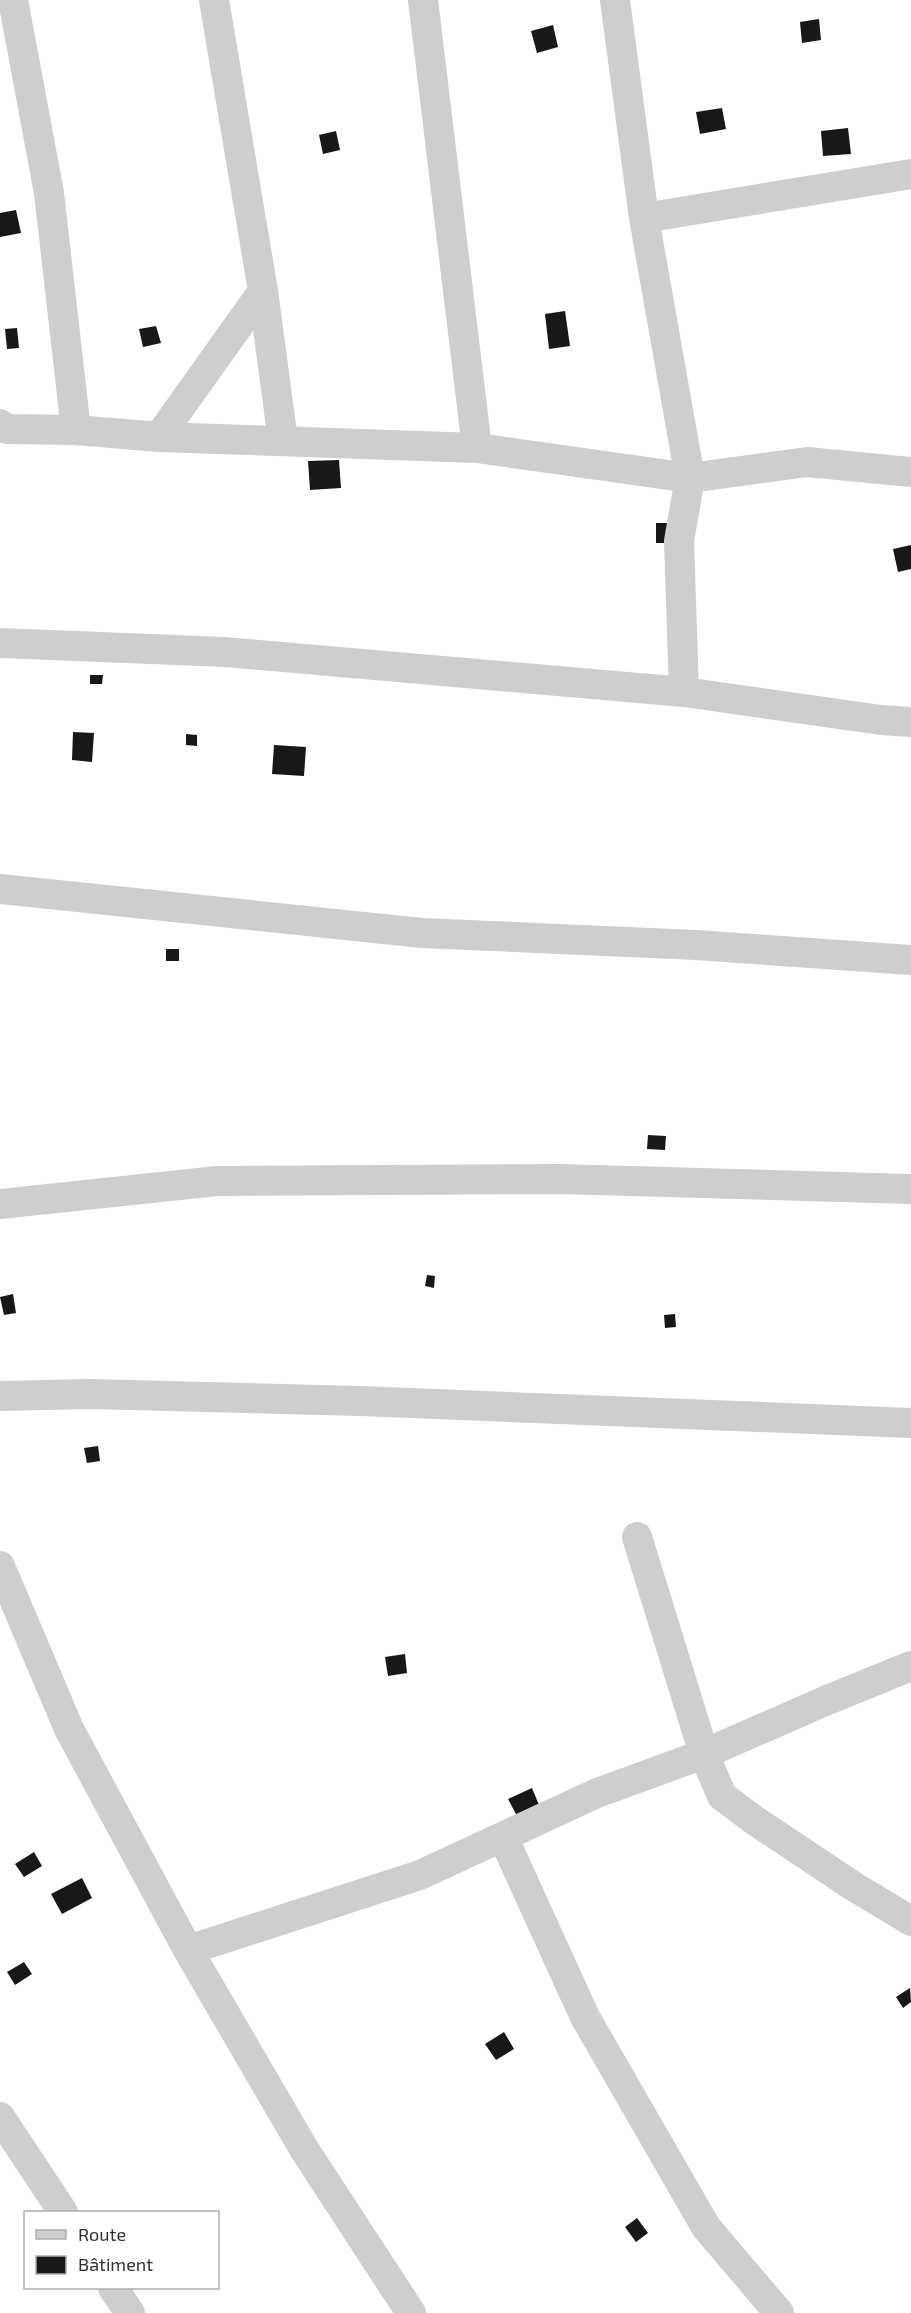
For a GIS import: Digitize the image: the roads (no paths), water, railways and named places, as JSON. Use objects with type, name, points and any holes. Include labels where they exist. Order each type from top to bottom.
[{"type":"street","points":[[13,0],[49,193],[76,429]]},
{"type":"street","points":[[214,0],[263,291],[283,441]]},
{"type":"street","points":[[423,0],[477,448]]},
{"type":"street","points":[[615,0],[644,218],[690,478],[679,541],[684,692]]},
{"type":"street","points":[[644,218],[911,174]]},
{"type":"street","points":[[159,437],[263,291]]},
{"type":"street","points":[[0,424],[7,429],[76,429],[159,437],[477,448],[690,478],[807,462],[911,472]]},
{"type":"street","points":[[0,643],[225,652],[684,692],[881,720],[911,722]]},
{"type":"street","points":[[0,889],[422,933],[696,945],[911,960]]},
{"type":"street","points":[[0,1204],[217,1181],[560,1179],[911,1189]]},
{"type":"street","points":[[0,1396],[89,1394],[360,1401],[911,1423]]},
{"type":"street","points":[[636,1537],[704,1754],[722,1796],[853,1886],[911,1921]]},
{"type":"street","points":[[0,1566],[69,1729],[188,1950],[304,2150],[411,2313]]},
{"type":"street","points":[[188,1950],[420,1875],[597,1793],[704,1754],[911,1666]]},
{"type":"street","points":[[503,1837],[585,2017],[700,2217],[778,2313]]},
{"type":"street","points":[[0,2117],[62,2211]]},
{"type":"street","points":[[114,2289],[130,2313]]}]
